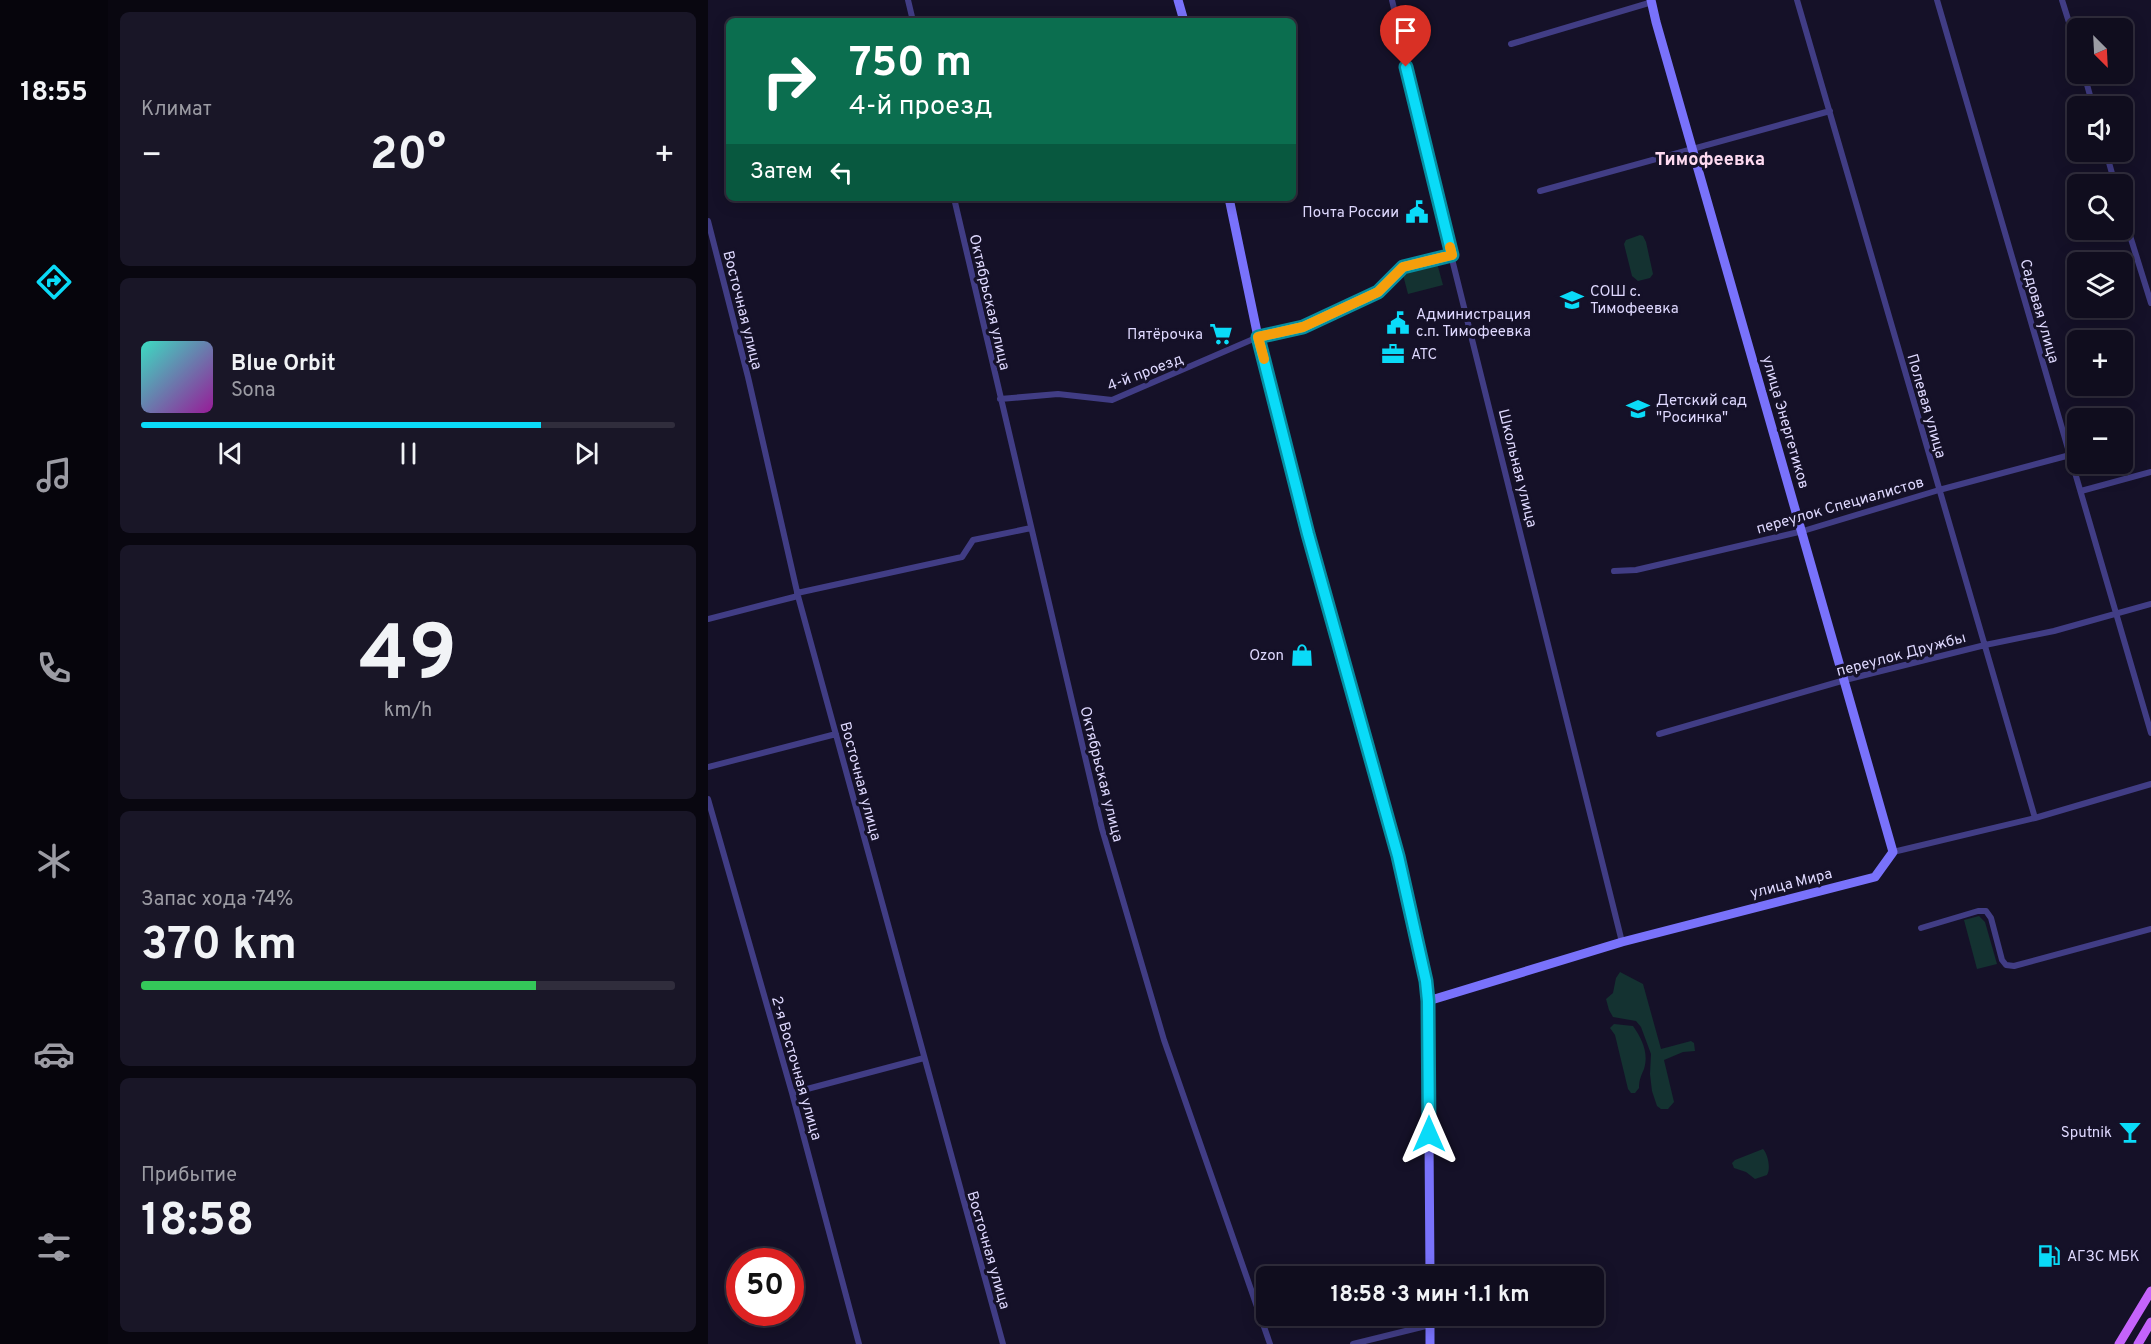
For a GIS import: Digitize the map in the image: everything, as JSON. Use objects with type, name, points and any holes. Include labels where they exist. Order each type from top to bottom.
[{"type":"main road","points":[[2119,1344],[2151,1291]]},
{"type":"main road","points":[[2138,1344],[2151,1322]]},
{"type":"street","points":[[908,0],[912,18]]},
{"type":"street","points":[[1178,0],[1183,18]]},
{"type":"street","name":"Школьная улица","points":[[1392,0],[1452,255],[1622,942]]},
{"type":"street","name":"Полевая улица","points":[[1797,0],[2035,818]]},
{"type":"street","name":"Садовая улица","points":[[1937,0],[2067,444]]},
{"type":"street","points":[[2062,0],[2068,18]]},
{"type":"street","points":[[1511,44],[1652,1]]},
{"type":"street","name":"улица Энергетиков","points":[[1652,1],[1656,22],[1893,852]]},
{"type":"street","points":[[1540,191],[1830,111]]},
{"type":"street","name":"Октябрьская улица","points":[[955,201],[1102,829],[1164,1040],[1270,1344]]},
{"type":"street","points":[[1230,201],[1258,337],[1308,534],[1398,856],[1426,981],[1430,1266]]},
{"type":"street","name":"Восточная улица","points":[[708,221],[748,377],[798,595],[1003,1344]]},
{"type":"street","points":[[2131,240],[2151,303]]},
{"type":"street","name":"4-й проезд","points":[[1000,399],[1058,394],[1112,400],[1258,337],[1303,327],[1378,292],[1403,267],[1452,255]]},
{"type":"street","name":"переулок Специалистов","points":[[1614,571],[1636,570],[1803,531],[2067,455]]},
{"type":"street","points":[[2081,491],[2151,472]]},
{"type":"street","name":"Садовая улица","points":[[2076,474],[2151,732]]},
{"type":"street","points":[[708,619],[798,595],[962,557],[973,540],[1031,528]]},
{"type":"street","name":"переулок Дружбы","points":[[1659,734],[1845,680],[1985,645],[2054,631],[2151,604]]},
{"type":"street","points":[[708,767],[836,734]]},
{"type":"street","points":[[1893,852],[2035,818],[2151,784]]},
{"type":"street","name":"2-я Восточная улица","points":[[708,799],[792,1093],[859,1344]]},
{"type":"street","name":"улица Мира","points":[[1428,1001],[1622,942],[1875,877],[1893,852]]},
{"type":"street","points":[[1921,928],[1978,911],[1986,911],[2002,960],[2007,965],[2014,966],[2151,929]]},
{"type":"street","points":[[792,1093],[924,1058]]},
{"type":"street","points":[[1353,1344],[1411,1326]]},
{"type":"street","points":[[1430,1326],[1430,1344]]},
{"type":"green space","points":[[1640,235],[1646,242],[1653,274],[1650,278],[1638,281],[1632,276],[1624,244],[1626,240]]},
{"type":"green space","points":[[1437,263],[1443,285],[1408,294],[1402,271]]},
{"type":"green space","points":[[1979,916],[1985,922],[1997,964],[1977,969],[1964,920]]},
{"type":"green space","points":[[1620,972],[1643,984],[1661,1049],[1691,1041],[1694,1043],[1695,1051],[1683,1052],[1664,1060],[1674,1102],[1668,1109],[1661,1109],[1657,1106],[1652,1091],[1651,1054],[1641,1027],[1636,1021],[1613,1017],[1609,1010],[1606,999],[1613,993],[1616,978]]},
{"type":"green space","points":[[1614,1024],[1633,1026],[1644,1046],[1646,1057],[1644,1069],[1639,1088],[1635,1093],[1631,1093],[1628,1089],[1615,1035],[1610,1028]]},
{"type":"green space","points":[[1763,1149],[1768,1162],[1767,1175],[1755,1179],[1746,1172],[1734,1168],[1732,1163],[1735,1160]]},
{"type":"slow traffic","points":[[1264,359],[1258,337],[1303,327],[1354,304],[1378,292],[1403,267],[1452,255],[1450,247]]},
{"type":"place","name":"Почта России","points":[[1417,212]]},
{"type":"place","name":"СОШ с. Тимофеевка","points":[[1572,300]]},
{"type":"place","name":"Администрация с.п. Тимофеевка","points":[[1398,323]]},
{"type":"place","name":"Пятёрочка","points":[[1221,334]]},
{"type":"place","name":"АТС","points":[[1393,354]]},
{"type":"place","name":"Детский сад \"Росинка\"","points":[[1638,409]]},
{"type":"place","name":"Ozon","points":[[1302,655]]},
{"type":"place","name":"Sputnik","points":[[2130,1132]]},
{"type":"place","name":"АГЗС МБК","points":[[2049,1256]]},
{"type":"district","name":"Тимофеевка","points":[[1710,159]]},
{"type":"route","points":[[1406,67],[1452,255],[1403,267],[1378,292],[1303,327],[1258,337],[1308,534],[1398,856],[1426,981],[1429,1134]]}]
